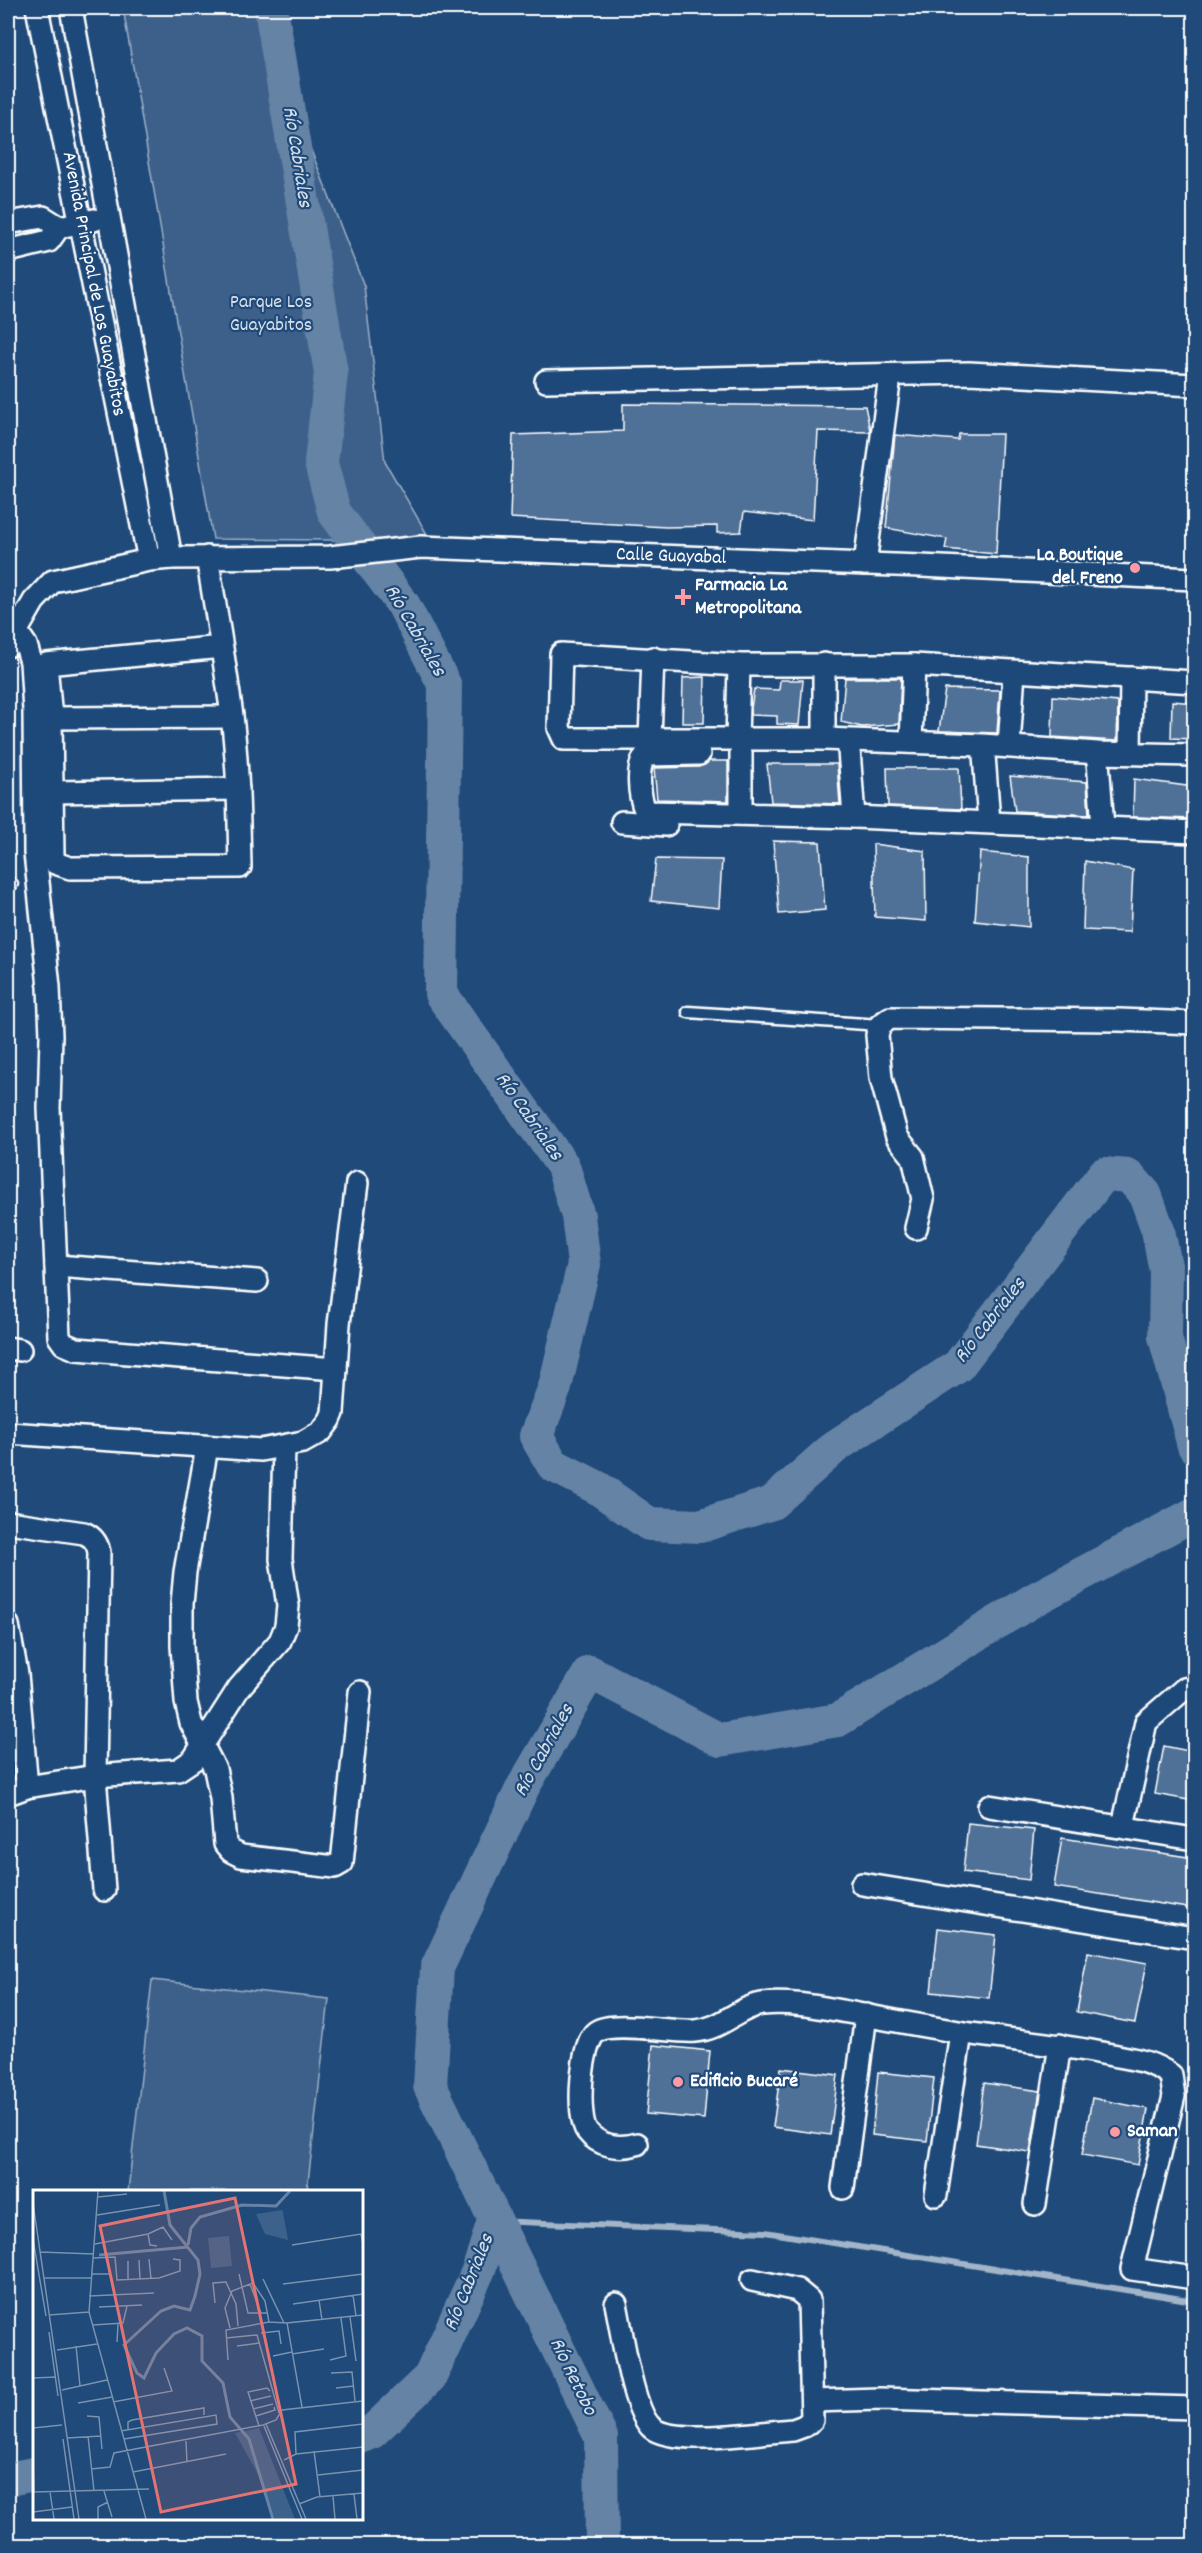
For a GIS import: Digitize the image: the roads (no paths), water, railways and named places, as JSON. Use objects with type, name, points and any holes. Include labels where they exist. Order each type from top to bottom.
[{"type":"street","name":"Avenida Principal de Los Guayabitos","points":[[37,8],[149,560]]},
{"type":"street","name":"Avenida Principal de Los Guayabitos","points":[[71,8],[171,558]]},
{"type":"street","points":[[8,223],[43,218],[59,227],[109,218]]},
{"type":"street","points":[[8,251],[49,241],[59,227]]},
{"type":"street","points":[[546,381],[890,376],[969,372],[1194,385]]},
{"type":"street","points":[[865,564],[890,376]]},
{"type":"street","name":"Calle Guayabal","points":[[12,639],[34,602],[53,581],[149,560],[171,558],[330,557],[421,547],[1194,579]]},
{"type":"street","points":[[207,557],[222,647],[232,717],[238,789],[240,867],[62,867],[55,862],[53,855],[54,792],[51,718],[46,664],[222,647]]},
{"type":"street","points":[[12,639],[29,654],[34,711],[35,854],[49,987],[51,1036],[49,1108],[59,1337],[69,1347],[336,1369]]},
{"type":"street","points":[[1194,682],[914,665],[739,665],[561,654],[559,728],[564,739],[650,739],[739,747],[984,755],[1194,766]]},
{"type":"street","points":[[650,739],[653,658]]},
{"type":"street","points":[[824,664],[824,739]]},
{"type":"street","points":[[739,665],[741,814]]},
{"type":"street","points":[[911,742],[914,665]]},
{"type":"street","points":[[1009,746],[1014,672]]},
{"type":"street","points":[[1130,753],[1131,678]]},
{"type":"street","points":[[51,718],[232,717]]},
{"type":"street","points":[[1194,755],[1098,753],[1009,746],[824,739],[646,755],[640,761],[645,810],[651,812],[854,817],[1194,832]]},
{"type":"street","points":[[849,750],[854,817]]},
{"type":"street","points":[[984,755],[989,822]]},
{"type":"street","points":[[1098,761],[1103,827]]},
{"type":"street","points":[[54,792],[238,789]]},
{"type":"street","points":[[622,822],[734,828],[952,826],[1194,840]]},
{"type":"street","points":[[916,1228],[923,1199],[913,1157],[897,1137],[881,1078],[877,1035],[880,1025],[890,1018],[1194,1023]]},
{"type":"street","points":[[8,1433],[261,1450],[284,1447],[314,1436],[326,1426],[333,1413],[339,1324],[357,1183]]},
{"type":"street","points":[[56,1266],[257,1281]]},
{"type":"street","points":[[207,1447],[185,1572],[181,1625],[186,1702],[191,1723],[219,1783],[225,1844],[231,1851],[241,1856],[338,1866],[343,1859],[360,1692]]},
{"type":"street","points":[[8,1624],[18,1684],[17,1791],[95,1776],[178,1770],[189,1764],[240,1688],[280,1641],[286,1626],[288,1606],[282,1559],[284,1447]]},
{"type":"street","points":[[8,1522],[84,1533],[93,1539],[99,1552],[95,1776],[104,1890]]},
{"type":"street","points":[[1123,1826],[1146,1722],[1184,1689],[1194,1687]]},
{"type":"street","points":[[989,1806],[1194,1839]]},
{"type":"street","points":[[862,1884],[1194,1938]]},
{"type":"street","points":[[637,2144],[624,2148],[601,2142],[588,2132],[583,2121],[584,2056],[587,2043],[600,2029],[614,2027],[694,2031],[713,2028],[760,2004],[799,2004],[961,2032],[1060,2045],[1156,2064],[1171,2075],[1174,2096],[1132,2268],[1194,2278]]},
{"type":"street","points":[[843,2188],[866,2015]]},
{"type":"street","points":[[936,2195],[961,2032]]},
{"type":"street","points":[[1035,2204],[1060,2045]]},
{"type":"street","points":[[616,2304],[636,2401],[650,2426],[659,2433],[669,2436],[701,2437],[794,2430],[812,2420],[809,2301],[797,2290],[752,2280]]},
{"type":"street","points":[[812,2401],[879,2399],[1194,2408]]},
{"type":"lane","points":[[688,1012],[880,1025]]},
{"type":"waterway","name":"Río Cabriales","points":[[271,8],[331,373],[321,463],[334,512],[404,606],[445,686],[441,994],[563,1166],[578,1216],[584,1264],[555,1387],[536,1436],[553,1465],[598,1488],[649,1524],[700,1526],[772,1503],[836,1446],[958,1366],[1104,1174],[1129,1176],[1145,1194],[1158,1230],[1166,1271],[1165,1337],[1194,1446]]},
{"type":"waterway","name":"Río Cabriales","points":[[602,2546],[601,2437],[430,2086],[437,1968],[523,1787],[590,1672],[720,1740],[838,1720],[1035,1599],[1194,1514]]},
{"type":"waterway","points":[[494,2221],[765,2232],[1194,2301]]},
{"type":"waterway","name":"Río Cabriales","points":[[363,2436],[372,2432],[430,2377],[479,2269],[494,2221]]},
{"type":"waterway","name":"Río Cabriales","points":[[8,2479],[33,2474]]},
{"type":"place","name":"La Boutique del Freno","points":[[1135,568]]},
{"type":"place","name":"Farmacia La Metropolitana","points":[[683,597]]},
{"type":"place","name":"Edificio Bucaré","points":[[678,2082]]},
{"type":"place","name":"Saman","points":[[1115,2132]]},
{"type":"park label","name":"Parque Los Guayabitos","points":[[271,314]]},
{"type":"water label","name":"Río Retobo","points":[[572,2377]]}]
